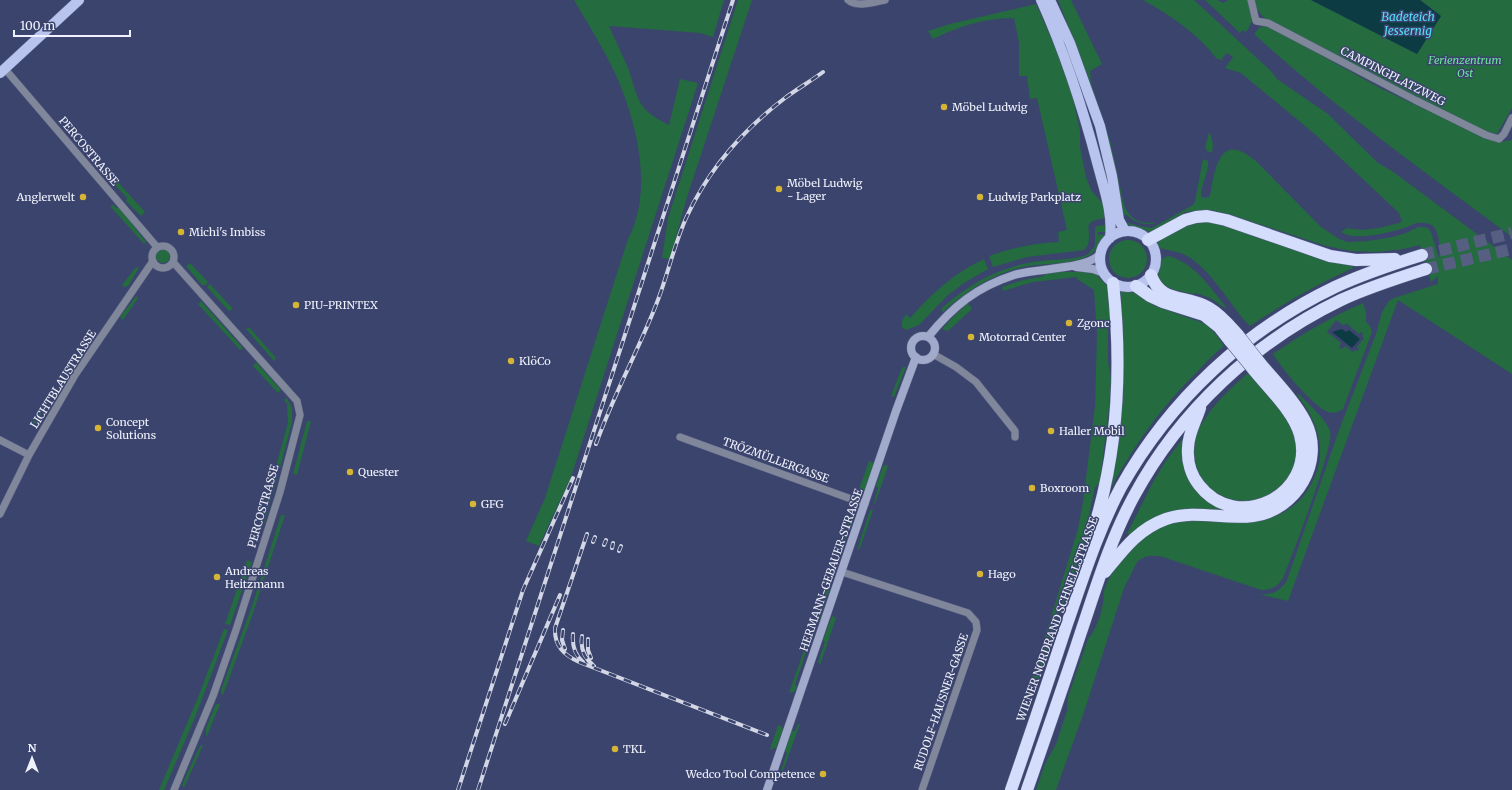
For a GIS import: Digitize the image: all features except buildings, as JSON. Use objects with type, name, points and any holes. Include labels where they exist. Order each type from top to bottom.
[{"type":"highway","points":[[1148,240],[1185,220],[1207,216],[1226,220],[1338,258],[1368,260],[1410,259]]},
{"type":"highway","name":"WIENER NORDRAND SCHNELLSTRASSE","points":[[1011,790],[1094,547],[1121,488],[1139,458],[1175,410],[1218,366],[1263,329],[1313,298],[1358,277],[1422,255]]},
{"type":"highway","points":[[1027,790],[1099,579],[1120,524],[1134,496],[1164,449],[1201,403],[1232,372],[1272,341],[1297,324],[1342,300],[1365,290],[1426,269]]},
{"type":"highway","points":[[1099,579],[1135,536],[1155,523],[1178,516],[1192,514],[1244,517],[1264,514],[1284,505],[1300,488],[1305,479],[1311,461],[1312,451],[1309,431],[1298,409],[1257,366],[1234,338],[1226,321],[1209,308],[1160,291],[1154,284],[1151,275]]},
{"type":"highway","points":[[1094,547],[1093,531],[1106,482],[1114,415],[1117,348],[1116,310],[1113,283]]},
{"type":"highway","points":[[1136,286],[1150,296],[1163,302],[1204,316],[1234,338]]},
{"type":"highway","points":[[1201,403],[1190,434],[1188,458],[1193,475],[1204,491],[1218,501],[1241,507],[1261,505],[1280,495],[1290,485],[1297,473],[1302,454],[1301,441],[1298,429],[1291,416],[1257,366]]},
{"type":"main road","points":[[3,71],[79,0]]},
{"type":"main road","points":[[1042,0],[1055,31],[1095,155],[1106,197],[1110,221],[1110,238]]},
{"type":"main road","points":[[1050,0],[1070,43],[1100,126],[1112,176],[1119,220],[1124,231]]},
{"type":"main road","points":[[1124,231],[1141,235],[1148,240],[1153,247],[1155,255],[1155,262],[1151,275],[1136,286],[1129,287],[1113,283],[1104,273],[1100,263],[1100,254],[1103,245],[1110,238],[1124,231]]},
{"type":"street","points":[[848,0],[850,2],[861,4],[885,0]]},
{"type":"street","name":"CAMPINGPLATZWEG","points":[[1251,0],[1256,21],[1268,23],[1486,136],[1499,139],[1504,134],[1512,118]]},
{"type":"street","name":"PERCOSTRASSE","points":[[3,71],[157,247]]},
{"type":"street","points":[[163,246],[170,249],[174,254],[173,262],[166,267],[161,268],[153,261],[152,255],[157,247],[163,246]]},
{"type":"street","name":"HERMANN-GEBAUER-STRASSE","points":[[767,790],[896,411],[916,357],[912,351],[913,342],[919,336],[928,337],[944,318],[959,304],[968,297],[995,282],[1016,274],[1070,266],[1094,259],[1100,254]]},
{"type":"street","name":"LICHTBLAUSTRASSE","points":[[0,514],[29,455],[76,375],[153,261]]},
{"type":"street","name":"PERCOSTRASSE","points":[[173,262],[297,401],[300,415],[280,492],[214,696],[174,790]]},
{"type":"street","name":"HERMANN-GEBAUER-STRASSE","points":[[1070,266],[1093,269],[1104,273]]},
{"type":"street","points":[[916,357],[925,359],[933,354],[935,350],[934,342],[928,337]]},
{"type":"street","points":[[933,354],[956,367],[976,382],[1015,432],[1015,437]]},
{"type":"street","name":"TRÖZMÜLLERGASSE","points":[[680,437],[865,504]]},
{"type":"street","points":[[0,440],[29,455]]},
{"type":"street","name":"RUDOLF-HAUSNER-GASSE","points":[[842,572],[968,613],[976,622],[977,630],[922,790]]},
{"type":"green space","points":[[574,0],[724,0],[713,37],[700,33],[609,26],[628,68],[637,96],[644,108],[650,114],[669,125],[680,79],[698,83],[571,477],[539,546],[526,541],[545,498],[628,239],[636,221],[640,201],[640,160],[632,118],[618,80],[608,59]]},
{"type":"green space","points":[[738,0],[752,0],[687,197],[670,259],[662,258],[668,218]]},
{"type":"green space","points":[[1058,0],[1071,0],[1102,64],[1090,71],[1091,83],[1110,140],[1124,205],[1135,220],[1146,223],[1156,223],[1148,224],[1140,223],[1133,220],[1127,215],[1122,215],[1116,173],[1104,124],[1090,82]]},
{"type":"green space","points":[[1143,0],[1194,0],[1271,71],[1277,79],[1328,114],[1378,163],[1392,171],[1512,260],[1512,374],[1398,300],[1288,601],[1259,594],[1275,592],[1282,587],[1287,580],[1339,430],[1376,334],[1382,312],[1389,301],[1394,298],[1438,284],[1438,276],[1431,282],[1420,245],[1378,252],[1351,251],[1326,246],[1229,214],[1211,210],[1185,212],[1156,230],[1150,232],[1131,227],[1125,222],[1152,228],[1193,205],[1203,159],[1208,161],[1208,165],[1201,196],[1203,198],[1209,197],[1212,181],[1219,160],[1223,154],[1233,150],[1240,151],[1248,155],[1257,162],[1321,227],[1339,239],[1348,242],[1368,241],[1393,237],[1418,227],[1423,227],[1428,228],[1431,232],[1439,258],[1438,237],[1433,226],[1424,223],[1417,223],[1400,229],[1364,236],[1347,235],[1341,232],[1347,228],[1361,230],[1373,229],[1402,221],[1399,213],[1317,136],[1241,73],[1225,68],[1233,57],[1227,53],[1222,58],[1223,60],[1217,59],[1192,33],[1163,12]]},
{"type":"green space","points":[[1205,0],[1217,0],[1223,3],[1228,0],[1248,0],[1251,13],[1251,24],[1249,28],[1246,32],[1243,30],[1240,33]]},
{"type":"green space","name":"Ferienzentrum Ost","points":[[1254,0],[1311,0],[1417,54],[1441,16],[1420,0],[1512,0],[1512,108],[1497,134],[1485,131],[1264,18],[1255,6]]},
{"type":"green space","points":[[1036,4],[1054,45],[1072,94],[1080,131],[1080,147],[1086,177],[1091,190],[1104,205],[1106,218],[1090,223],[1088,245],[1084,250],[1027,257],[993,267],[989,256],[1023,246],[1059,242],[1058,232],[1067,230],[1037,98],[1030,99],[1027,76],[1019,76],[1019,43],[1014,18],[982,21],[954,30],[933,39],[928,31],[950,24]]},
{"type":"green space","points":[[1268,26],[1380,88],[1466,129],[1498,142],[1512,140],[1512,237],[1316,88],[1254,34],[1260,27]]},
{"type":"green space","points":[[1209,133],[1213,144],[1212,153],[1207,151],[1205,147]]},
{"type":"green space","points":[[117,181],[145,212],[141,216],[126,201],[127,198],[114,184]]},
{"type":"green space","points":[[113,205],[117,208],[119,207],[146,242],[144,244],[110,206]]},
{"type":"green space","points":[[1209,220],[1351,264],[1353,268],[1300,295],[1250,326],[1203,268],[1184,254],[1160,248],[1157,243],[1159,240],[1184,224]]},
{"type":"green space","points":[[1107,225],[1106,232],[1098,232],[1098,235],[1105,234],[1097,247],[1085,258],[1069,262],[1028,266],[993,277],[972,289],[943,312],[942,311],[942,308],[964,291],[1000,271],[1027,263],[1046,260],[1070,259],[1087,255],[1095,246],[1095,228],[1097,226]]},
{"type":"green space","points":[[1128,240],[1138,243],[1144,249],[1147,259],[1144,269],[1138,275],[1128,278],[1118,275],[1112,269],[1109,259],[1112,249],[1118,243]]},
{"type":"green space","points":[[163,249],[168,251],[170,256],[168,261],[163,263],[158,261],[156,256],[158,251]]},
{"type":"green space","points":[[1169,256],[1194,270],[1208,284],[1226,307],[1225,308],[1210,298],[1196,293],[1193,294],[1177,290],[1162,284],[1158,276],[1160,260]]},
{"type":"green space","points":[[984,259],[988,269],[964,283],[948,295],[919,325],[906,330],[902,327],[902,321],[906,314],[910,318],[926,301],[953,277]]},
{"type":"green space","points":[[190,263],[208,282],[206,285],[202,285],[186,266]]},
{"type":"green space","points":[[136,267],[139,268],[128,286],[124,287],[122,285]]},
{"type":"green space","points":[[1057,272],[1091,272],[1096,274],[1107,286],[1111,320],[1108,325],[1108,361],[1111,380],[1100,482],[1095,487],[1089,515],[1089,532],[1066,598],[1054,624],[1052,640],[1038,681],[1032,679],[1078,529],[1083,502],[1095,406],[1097,333],[1094,290],[1077,279],[1077,277],[1033,282],[1003,291],[1002,287],[1023,280],[1044,276],[1044,274]]},
{"type":"green space","points":[[210,284],[233,309],[229,311],[207,287]]},
{"type":"green space","points":[[1120,291],[1136,293],[1155,306],[1206,324],[1224,346],[1184,385],[1160,413],[1128,458],[1109,491],[1121,312]]},
{"type":"green space","points":[[136,296],[138,298],[123,320],[120,317]]},
{"type":"green space","points":[[201,301],[243,348],[240,350],[198,304]]},
{"type":"green space","points":[[968,303],[972,309],[948,331],[942,329],[950,320]]},
{"type":"green space","points":[[1363,303],[1366,313],[1366,322],[1370,326],[1372,332],[1343,409],[1330,413],[1314,403],[1306,395],[1283,369],[1273,354],[1317,326]],"holes":[[[1336,320],[1343,325],[1347,324],[1359,334],[1361,332],[1363,334],[1362,336],[1364,338],[1357,347],[1359,349],[1357,351],[1355,350],[1353,352],[1345,346],[1342,349],[1339,347],[1341,343],[1327,332]]]},
{"type":"green space","points":[[249,327],[276,358],[274,361],[246,329]]},
{"type":"green space","points":[[256,362],[281,390],[278,393],[253,366]]},
{"type":"green space","points":[[903,367],[906,367],[894,397],[891,396],[901,370]]},
{"type":"green space","points":[[1248,373],[1285,418],[1294,437],[1296,449],[1294,464],[1285,484],[1270,496],[1251,501],[1231,499],[1213,490],[1200,475],[1194,453],[1199,425],[1201,425],[1222,397]]},
{"type":"green space","points":[[1299,394],[1328,426],[1330,431],[1330,441],[1311,502],[1283,578],[1279,584],[1274,587],[1261,590],[1163,557],[1149,556],[1137,562],[1124,588],[1083,715],[1056,790],[1036,790],[1045,764],[1056,744],[1067,711],[1068,697],[1088,639],[1096,627],[1107,583],[1116,567],[1134,545],[1153,530],[1173,522],[1195,519],[1251,522],[1271,518],[1289,509],[1304,496],[1317,471],[1320,451],[1317,431],[1309,412],[1297,395]]},
{"type":"green space","points":[[287,398],[292,409],[292,422],[280,468],[276,467],[288,422],[288,405],[284,400]]},
{"type":"green space","points":[[45,400],[48,402],[35,425],[31,423]]},
{"type":"green space","points":[[307,421],[311,421],[297,475],[293,474]]},
{"type":"green space","points":[[1186,434],[1185,465],[1225,508],[1224,512],[1201,510],[1130,535],[1127,534],[1152,484],[1165,462]]},
{"type":"green space","points":[[869,461],[874,463],[869,482],[864,490],[857,495]]},
{"type":"green space","points":[[883,466],[888,466],[875,504],[878,488],[876,486]]},
{"type":"green space","points":[[275,472],[278,474],[263,527],[258,528]]},
{"type":"green space","points":[[854,506],[855,518],[852,520],[843,545],[845,547],[842,556],[837,554]]},
{"type":"green space","points":[[870,510],[873,510],[860,548],[857,550]]},
{"type":"green space","points":[[281,515],[285,515],[252,616],[223,695],[221,690],[252,606]]},
{"type":"green space","points":[[247,560],[252,562],[230,625],[225,624]]},
{"type":"green space","points":[[827,583],[831,584],[820,620],[815,619]]},
{"type":"green space","points":[[832,616],[836,618],[820,665],[818,662],[825,642],[823,640]]},
{"type":"green space","points":[[224,629],[228,630],[196,715],[164,790],[159,790],[199,695]]},
{"type":"green space","points":[[809,636],[811,637],[795,685],[797,687],[794,692],[789,693]]},
{"type":"green space","points":[[217,704],[220,704],[207,736],[206,728]]},
{"type":"green space","points":[[798,724],[800,724],[783,771],[781,770],[787,753],[784,750],[792,730],[795,731]]},
{"type":"green space","points":[[778,725],[782,727],[783,730],[776,748],[773,748],[772,750],[770,749]]},
{"type":"green space","points":[[201,745],[203,745],[184,788],[182,785]]},
{"type":"water","name":"Badeteich Jessernig","points":[[1311,0],[1420,0],[1441,16],[1417,54]]},
{"type":"water","points":[[1342,329],[1346,332],[1349,330],[1360,339],[1352,348],[1332,332]]},
{"type":"tunnel","points":[[1422,255],[1512,233]]},
{"type":"tunnel","points":[[1426,269],[1512,249]]},
{"type":"railway","points":[[478,790],[733,0]]},
{"type":"railway","points":[[596,444],[610,408],[656,305],[682,227],[706,182],[729,151],[755,123],[785,98],[823,72]]},
{"type":"railway","points":[[458,790],[523,590],[573,478]]},
{"type":"railway","points":[[587,534],[555,628],[556,640],[561,649],[579,662],[767,735]]},
{"type":"railway","points":[[593,542],[595,537]]},
{"type":"railway","points":[[604,545],[606,540]]},
{"type":"railway","points":[[612,548],[613,543]]},
{"type":"railway","points":[[619,551],[621,546]]},
{"type":"railway","points":[[505,724],[560,595]]},
{"type":"railway","points":[[563,630],[562,640],[565,649]]},
{"type":"railway","points":[[573,634],[574,649],[583,662]]},
{"type":"railway","points":[[582,636],[582,649],[588,660],[594,666]]},
{"type":"railway","points":[[588,639],[588,650],[591,658]]},
{"type":"place","name":"Möbel Ludwig","points":[[944,107]]},
{"type":"place","name":"Möbel Ludwig - Lager","points":[[779,189]]},
{"type":"place","name":"Anglerwelt","points":[[83,197]]},
{"type":"place","name":"Ludwig Parkplatz","points":[[980,197]]},
{"type":"place","name":"Michi's Imbiss","points":[[181,232]]},
{"type":"place","name":"PIU-PRINTEX","points":[[296,305]]},
{"type":"place","name":"Zgonc","points":[[1069,323]]},
{"type":"place","name":"Motorrad Center","points":[[971,337]]},
{"type":"place","name":"KlöCo","points":[[511,361]]},
{"type":"place","name":"Concept Solutions","points":[[98,428]]},
{"type":"place","name":"Haller Mobil","points":[[1051,431]]},
{"type":"place","name":"Quester","points":[[350,472]]},
{"type":"place","name":"Boxroom","points":[[1032,488]]},
{"type":"place","name":"GFG","points":[[473,504]]},
{"type":"place","name":"Hago","points":[[980,574]]},
{"type":"place","name":"Andreas Heitzmann","points":[[217,577]]},
{"type":"place","name":"TKL","points":[[615,749]]},
{"type":"place","name":"Wedco Tool Competence","points":[[823,774]]}]
